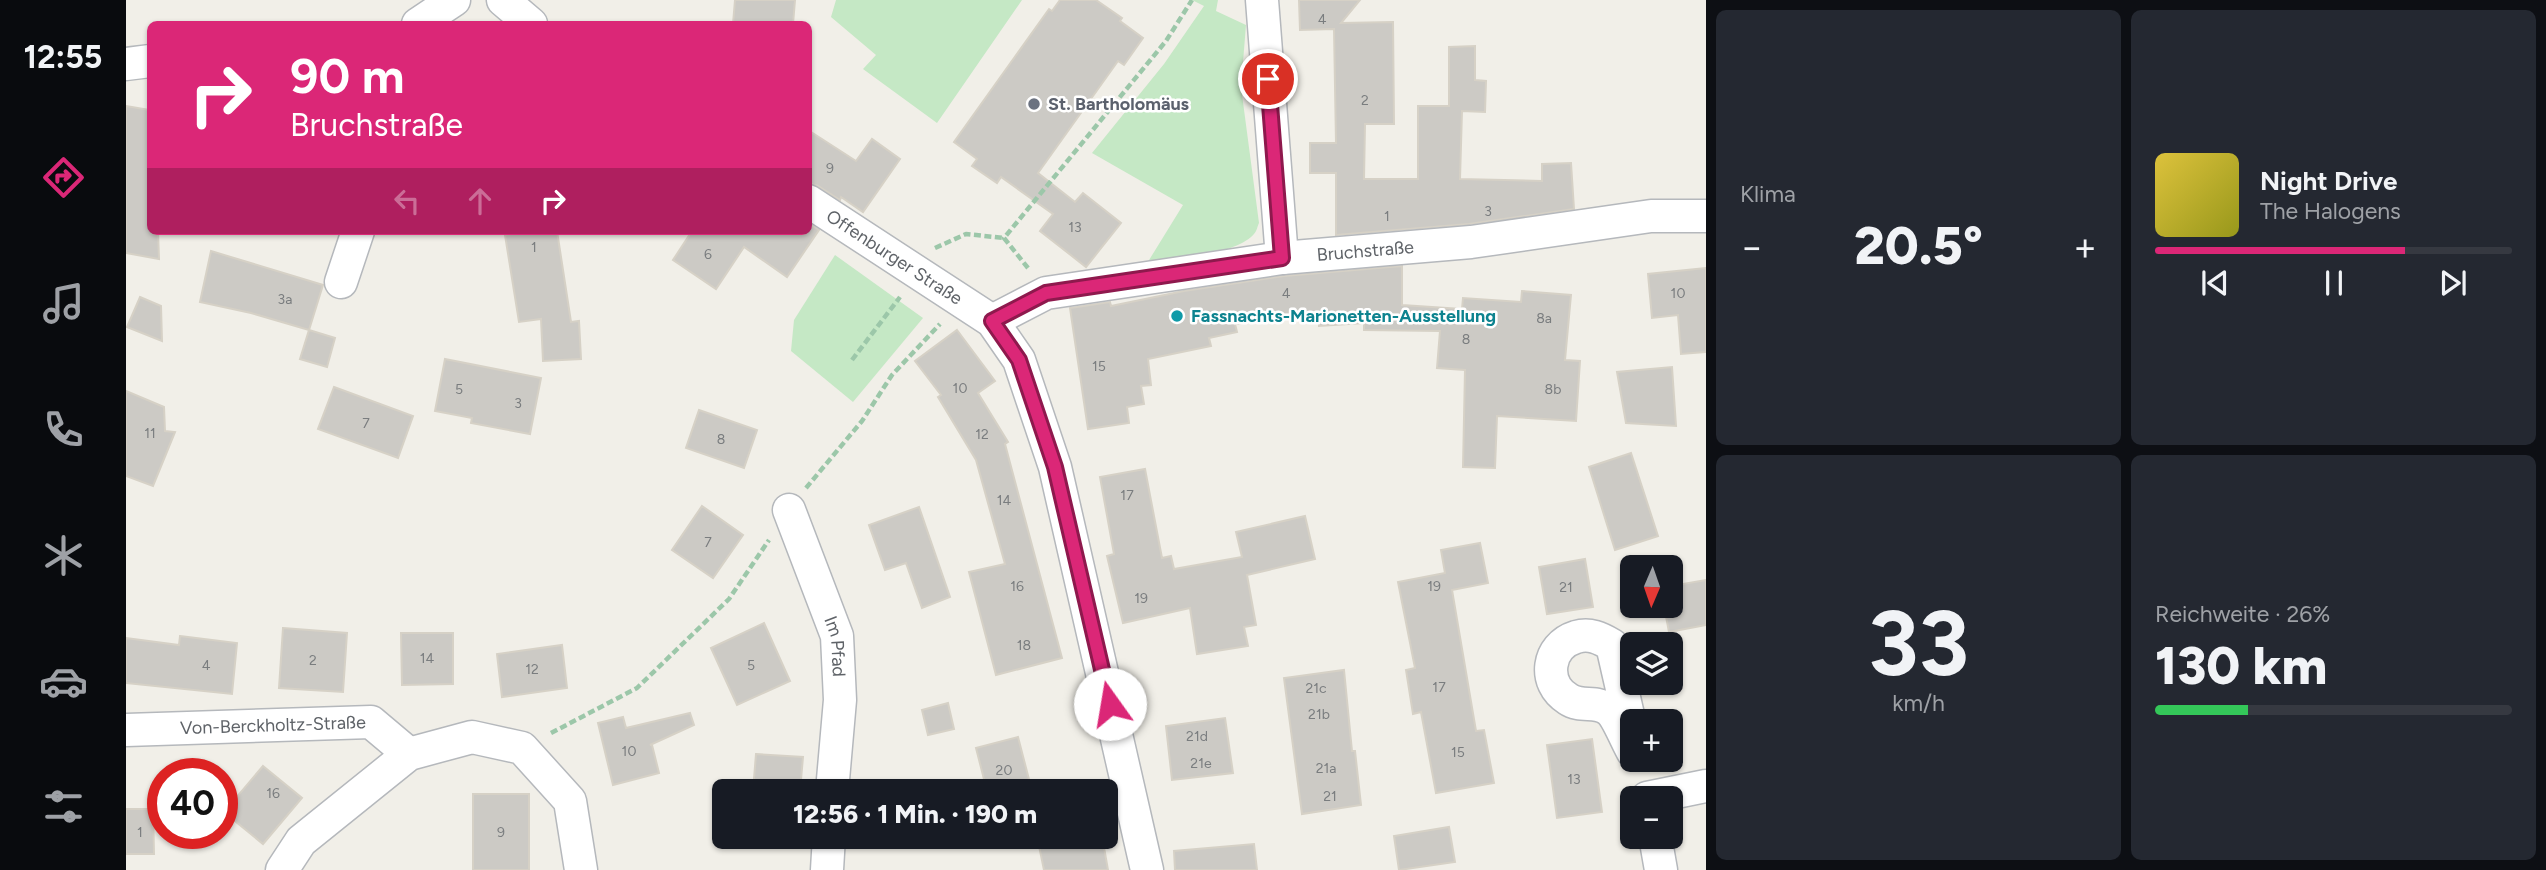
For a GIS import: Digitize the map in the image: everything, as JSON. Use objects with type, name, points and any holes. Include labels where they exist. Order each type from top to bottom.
[{"type":"street","points":[[422,21],[454,0]]},
{"type":"street","points":[[503,0],[522,21]]},
{"type":"street","points":[[1262,0],[1282,258]]},
{"type":"street","name":"Offenburger Straße","points":[[812,204],[992,321],[1019,360],[1055,467],[1147,870]]},
{"type":"street","name":"Bruchstraße","points":[[992,321],[1046,293],[1282,258],[1471,242],[1651,216],[1706,216]]},
{"type":"street","points":[[341,282],[357,235]]},
{"type":"street","name":"Im Pfad","points":[[789,510],[837,636],[840,700],[833,779]]},
{"type":"street","name":"Von-Berckholtz-Straße","points":[[126,730],[371,722],[409,754]]},
{"type":"street","points":[[282,870],[301,841],[409,754],[472,737],[522,748],[570,801],[581,870]]},
{"type":"street","points":[[1683,791],[1706,786]]},
{"type":"street","points":[[827,870],[828,849]]},
{"type":"street","points":[[1657,849],[1661,870]]},
{"type":"path","points":[[1004,238],[1166,41],[1192,0]]},
{"type":"path","points":[[852,360],[918,273],[931,250],[965,234],[1004,238],[1046,293]]},
{"type":"green space","points":[[836,0],[1022,0],[937,123],[863,69],[876,55],[831,17]]},
{"type":"green space","points":[[1192,0],[1218,0],[1216,11],[1246,25],[1241,87],[1259,223],[1254,234],[1234,246],[1204,256],[1146,265],[1183,205],[1092,153],[1164,64],[1204,6]]},
{"type":"green space","points":[[835,255],[923,318],[853,402],[791,351],[794,320]]},
{"type":"building","points":[[735,0],[795,0],[793,21],[733,21]]},
{"type":"building","name":"St. Bartholomäus","points":[[1060,0],[1096,0],[1122,18],[1120,21],[1143,38],[1124,65],[1118,61],[1038,173],[1075,202],[1083,193],[1121,223],[1086,267],[1040,231],[1053,214],[1001,177],[997,183],[972,166],[977,159],[954,142],[1049,9],[1052,11]]},
{"type":"building","points":[[1299,0],[1360,0],[1341,23],[1393,22],[1394,124],[1365,124],[1364,179],[1418,179],[1418,106],[1449,106],[1449,47],[1475,46],[1475,80],[1486,81],[1485,112],[1462,111],[1460,179],[1542,181],[1542,164],[1571,163],[1574,209],[1469,224],[1336,235],[1336,173],[1310,173],[1310,143],[1336,143],[1334,29],[1300,30]]},
{"type":"building","points":[[126,106],[147,110],[147,235],[158,235],[159,259],[126,253]]},
{"type":"building","points":[[812,133],[856,161],[872,139],[900,159],[863,212],[812,184]]},
{"type":"building","points":[[812,226],[819,230],[787,277],[744,247],[716,289],[673,260],[689,235],[812,235]]},
{"type":"building","points":[[505,235],[558,235],[571,322],[579,321],[581,359],[543,361],[541,319],[519,322]]},
{"type":"building","points":[[211,251],[323,285],[309,330],[200,302]]},
{"type":"building","points":[[1402,266],[1402,305],[1462,309],[1463,298],[1521,302],[1522,291],[1571,295],[1565,360],[1580,361],[1576,421],[1497,416],[1495,468],[1463,467],[1465,370],[1437,368],[1440,331],[1364,330],[1364,323],[1319,326],[1319,314],[1235,324],[1237,332],[1209,338],[1211,346],[1148,359],[1151,385],[1141,386],[1144,404],[1127,407],[1129,423],[1088,429],[1070,308],[1110,302],[1111,306],[1184,291],[1284,276]]},
{"type":"building","points":[[1706,268],[1706,352],[1681,354],[1678,315],[1652,318],[1648,274]]},
{"type":"building","points":[[140,297],[161,306],[162,341],[127,327]]},
{"type":"building","points":[[309,330],[335,338],[327,367],[300,359]]},
{"type":"building","points":[[957,330],[995,381],[978,393],[1008,442],[1005,444],[1062,658],[996,675],[969,572],[1005,564],[976,460],[938,397],[941,395],[915,361]]},
{"type":"building","points":[[445,359],[541,378],[530,434],[471,423],[472,418],[435,411]]},
{"type":"building","points":[[1672,367],[1676,426],[1626,423],[1617,372]]},
{"type":"building","points":[[334,387],[413,416],[398,458],[318,429]]},
{"type":"building","points":[[126,391],[164,407],[165,431],[175,432],[153,486],[126,476]]},
{"type":"building","points":[[699,410],[757,430],[744,468],[686,448]]},
{"type":"building","points":[[1631,453],[1658,536],[1615,550],[1589,467]]},
{"type":"building","points":[[1145,469],[1162,558],[1171,556],[1174,569],[1242,557],[1236,532],[1305,516],[1315,559],[1247,575],[1256,625],[1244,627],[1248,646],[1197,654],[1190,608],[1123,623],[1107,556],[1114,554],[1100,477]]},
{"type":"building","points":[[702,506],[743,535],[713,578],[672,550]]},
{"type":"building","points":[[919,507],[950,597],[922,608],[906,563],[885,570],[869,525]]},
{"type":"building","points":[[1480,543],[1488,583],[1452,590],[1476,731],[1484,730],[1494,783],[1436,793],[1421,712],[1413,714],[1406,670],[1415,668],[1398,582],[1445,573],[1441,550]]},
{"type":"building","points":[[1585,559],[1593,607],[1547,614],[1539,567]]},
{"type":"building","points":[[1706,580],[1706,625],[1669,632],[1666,618],[1684,618],[1684,584]]},
{"type":"building","points":[[764,623],[790,681],[737,705],[711,648]]},
{"type":"building","points":[[283,628],[347,633],[343,692],[279,688]]},
{"type":"building","points":[[401,633],[453,633],[453,684],[402,685]]},
{"type":"building","points":[[180,636],[237,643],[232,694],[126,683],[126,638],[179,645]]},
{"type":"building","points":[[562,645],[567,688],[502,697],[497,654]]},
{"type":"building","points":[[1344,670],[1352,751],[1355,751],[1361,805],[1302,814],[1284,678]]},
{"type":"building","points":[[948,703],[954,729],[928,735],[922,710]]},
{"type":"building","points":[[690,713],[694,725],[650,745],[659,773],[613,785],[598,723],[623,717],[626,728]]},
{"type":"building","points":[[1225,718],[1233,773],[1172,780],[1166,726]]},
{"type":"building","points":[[1018,737],[1029,779],[984,779],[976,748]]},
{"type":"building","points":[[1592,739],[1602,812],[1557,818],[1547,745]]},
{"type":"building","points":[[756,754],[803,757],[801,779],[754,779]]},
{"type":"building","points":[[263,766],[302,798],[263,844],[238,823],[238,795]]},
{"type":"building","points":[[473,794],[529,794],[529,870],[473,870]]},
{"type":"building","points":[[126,809],[147,809],[147,849],[154,849],[154,854],[126,854]]},
{"type":"building","points":[[1449,827],[1455,862],[1399,870],[1394,836]]},
{"type":"building","points":[[1254,844],[1257,870],[1175,870],[1174,851]]},
{"type":"building","points":[[1040,849],[1104,849],[1108,870],[1044,870]]},
{"type":"place","name":"St. Bartholomäus","points":[[1034,104]]},
{"type":"place","name":"Fassnachts-Marionetten-Ausstellung","points":[[1177,316]]},
{"type":"route","points":[[1110,704],[1055,467],[1041,420],[1019,360],[992,321],[1046,293],[1282,258],[1268,79]]}]
